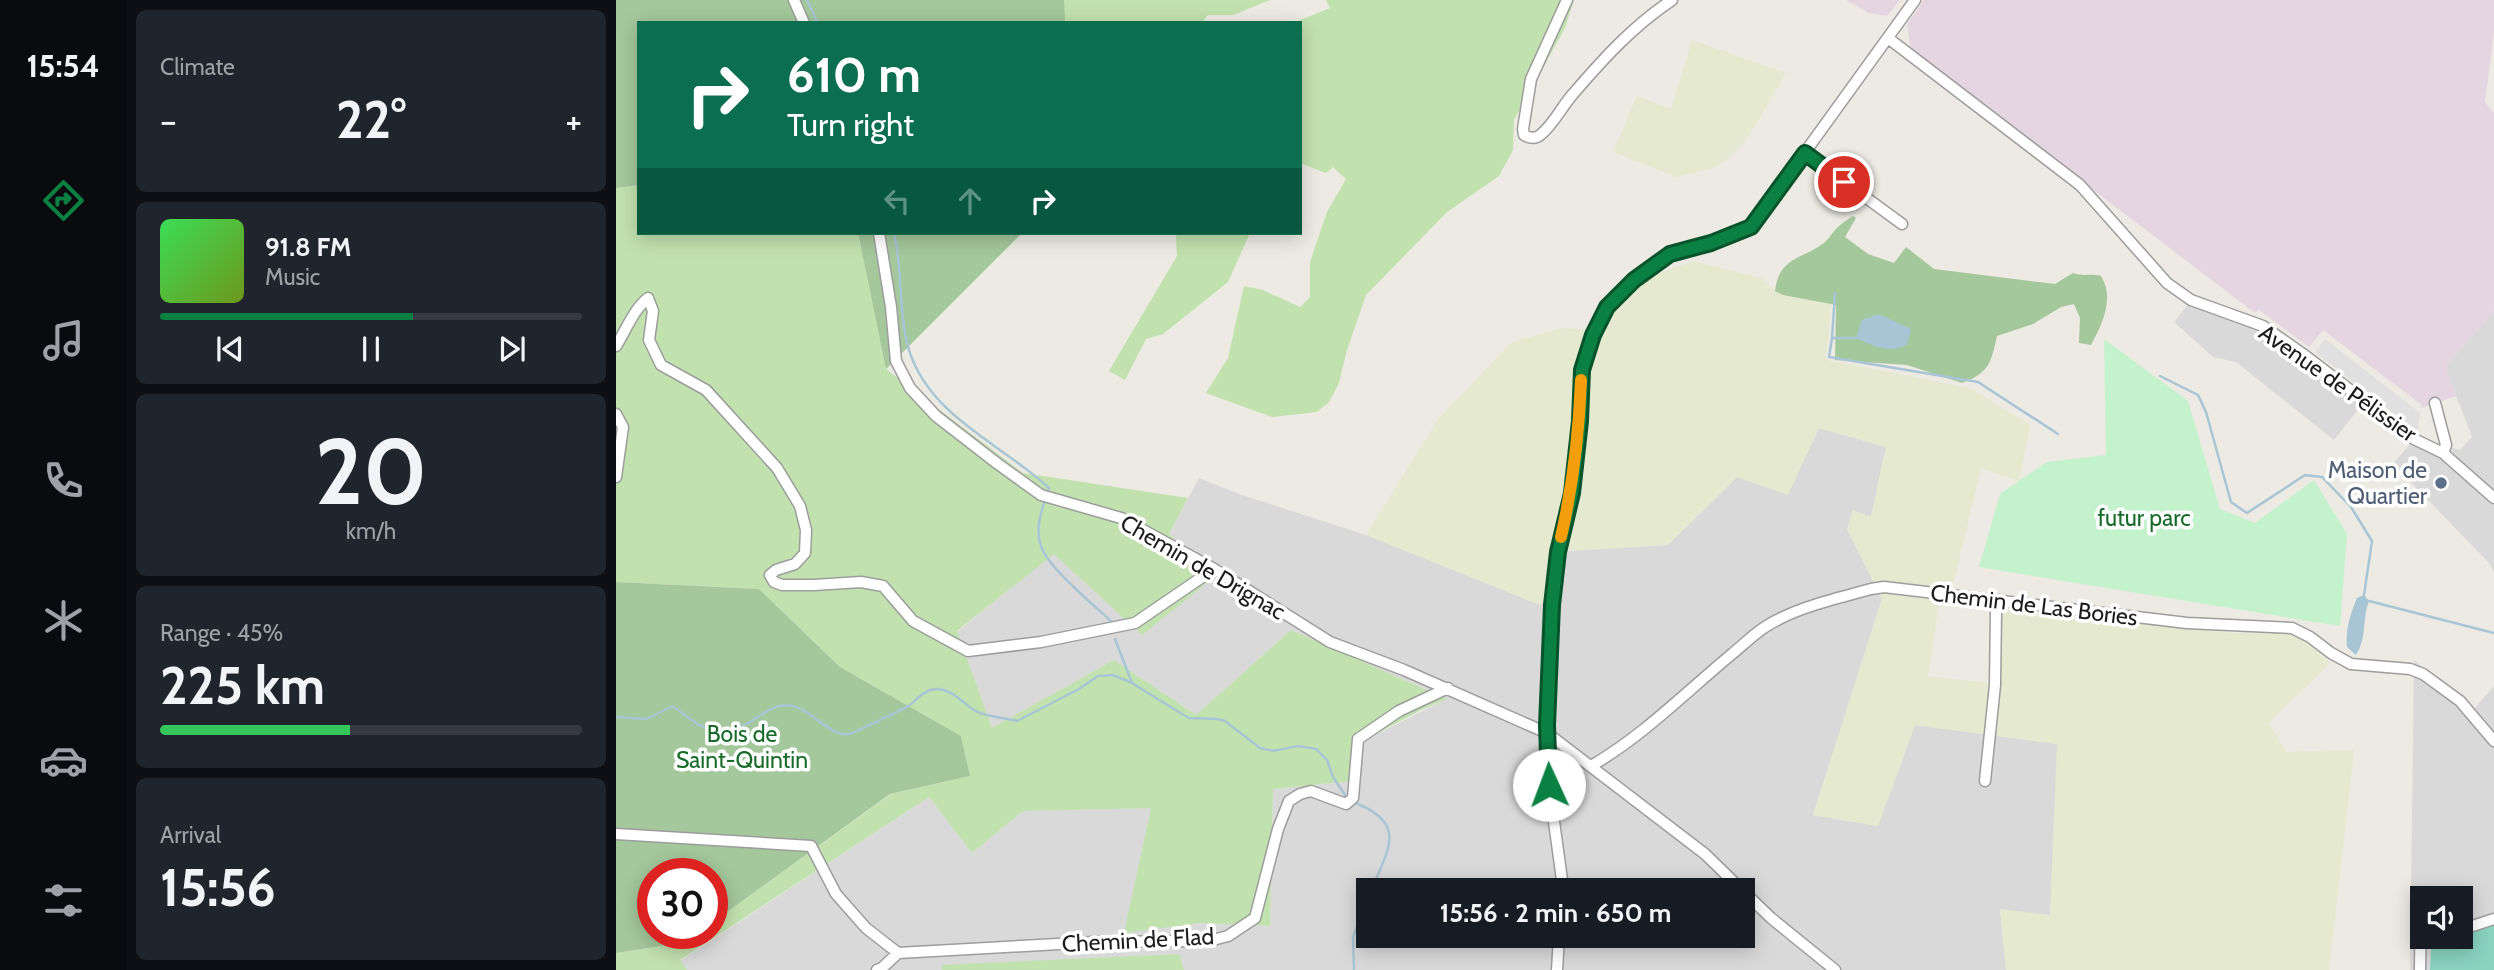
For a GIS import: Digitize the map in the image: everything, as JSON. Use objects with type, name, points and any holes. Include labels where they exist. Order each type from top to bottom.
[{"type":"street","points":[[794,0],[803,21]]},
{"type":"street","points":[[1567,0],[1531,79],[1523,129],[1524,135],[1530,138],[1537,137],[1548,126],[1625,35],[1672,0]]},
{"type":"street","points":[[1560,878],[1549,785],[1547,733],[1552,605],[1558,552],[1572,493],[1580,421],[1582,370],[1593,335],[1607,307],[1634,280],[1670,254],[1711,243],[1751,227],[1915,0]]},
{"type":"street","name":"Avenue de Pélissier","points":[[1888,38],[2080,185],[2120,233],[2167,283],[2180,293],[2190,300],[2263,326],[2414,439],[2443,453],[2494,498]]},
{"type":"street","points":[[1805,153],[1902,224]]},
{"type":"street","name":"Chemin de Drignac","points":[[879,235],[891,307],[896,361],[910,388],[936,416],[1045,496],[1121,517],[1214,569],[1330,642],[1448,688],[1547,733],[1705,854],[1730,878]]},
{"type":"street","points":[[616,346],[633,320],[636,307],[648,298],[653,311],[649,340],[661,365],[706,390],[777,468],[800,506],[806,530],[805,553],[795,564],[776,570],[771,575],[774,582],[782,585],[861,582],[883,586],[913,621],[968,651],[1041,642],[1135,623],[1214,569]]},
{"type":"street","points":[[2435,403],[2446,445],[2443,453]]},
{"type":"street","points":[[616,414],[622,427],[616,477]]},
{"type":"street","name":"Chemin de Las Bories","points":[[1591,766],[1614,753],[1646,728],[1765,626],[1792,613],[1884,587],[2187,623],[2292,628],[2351,664],[2410,669],[2423,674],[2460,701],[2494,741]]},
{"type":"street","points":[[1985,781],[1995,685],[1996,611],[1999,600]]},
{"type":"street","name":"Chemin de Flad","points":[[898,953],[1094,942],[1209,941],[1228,936],[1255,918],[1278,829],[1289,801],[1311,791],[1346,804],[1353,798],[1357,739],[1399,712],[1448,688]]},
{"type":"street","points":[[616,834],[811,846],[836,894],[866,928],[898,953],[877,970]]},
{"type":"street","name":"Chemin de Drignac","points":[[1755,903],[1835,970]]},
{"type":"street","points":[[2473,926],[2494,919]]},
{"type":"street","points":[[1557,970],[1558,948]]},
{"type":"street","points":[[2420,970],[2421,949]]},
{"type":"shaded area","points":[[1846,0],[1900,0],[1887,16],[1869,13]]},
{"type":"shaded area","points":[[1924,0],[2494,0],[2494,32],[2485,102],[2494,113],[2494,311],[2445,367],[2456,396],[2421,408],[2422,405],[2323,330],[2309,347],[2259,310],[2255,313],[1911,51],[1907,24]]},
{"type":"shaded area","points":[[2196,295],[2269,325],[2419,439],[2460,450],[2472,437],[2445,367],[2494,311],[2494,572],[2489,563],[2393,464],[2410,444],[2361,406],[2334,440],[2236,362],[2213,357],[2174,322]]},
{"type":"shaded area","points":[[2325,339],[2420,413],[2418,432],[2315,352]]},
{"type":"shaded area","points":[[1819,428],[1886,447],[1871,517],[1847,529],[1882,599],[1813,815],[1878,826],[1915,725],[2058,744],[2050,916],[2000,909],[2006,970],[1184,970],[1178,954],[941,966],[942,970],[687,970],[680,961],[698,949],[728,949],[728,929],[929,797],[972,853],[1023,811],[1151,808],[1125,932],[1201,923],[1270,926],[1273,789],[1352,781],[1358,744],[1446,699],[1291,630],[1196,715],[1114,660],[992,728],[957,632],[1054,553],[1142,635],[1169,534],[1199,478],[1239,494],[1366,535],[1540,605],[1568,551],[1668,545],[1737,477],[1788,494]]},
{"type":"shaded area","points":[[2414,660],[2474,709],[2494,686],[2494,970],[2410,970],[2410,949],[2473,949],[2473,886],[2411,886]]},
{"type":"green space","points":[[616,0],[1064,0],[1065,21],[637,21],[637,185],[616,188]]},
{"type":"green space","points":[[1064,0],[1270,0],[1233,15],[1208,15],[1203,21],[1064,21]]},
{"type":"green space","points":[[1326,0],[1574,0],[1565,28],[1514,120],[1513,150],[1499,176],[1447,212],[1366,295],[1339,383],[1329,402],[1317,412],[1272,417],[1206,393],[1228,358],[1244,286],[1263,290],[1300,307],[1310,297],[1310,262],[1327,212],[1346,179],[1333,167],[1326,173],[1302,164],[1302,21],[1298,21],[1330,8]]},
{"type":"green space","points":[[1692,40],[1786,73],[1747,139],[1726,160],[1714,168],[1676,177],[1613,152],[1637,96],[1671,109]]},
{"type":"green space","points":[[637,185],[637,235],[858,235],[886,369],[1023,473],[1188,498],[1169,534],[1212,579],[1142,635],[1054,554],[957,631],[992,728],[1114,660],[1196,715],[1291,630],[1447,699],[1358,744],[1352,781],[1273,789],[1270,926],[1201,923],[1124,933],[1151,808],[1023,811],[972,853],[929,797],[728,929],[728,911],[891,794],[970,776],[961,736],[840,667],[759,589],[616,582],[616,188]]},
{"type":"green space","points":[[1853,216],[1856,218],[1845,237],[1868,254],[1894,263],[1906,247],[1934,269],[2055,284],[2073,273],[2101,276],[2107,294],[2103,320],[2091,345],[2079,343],[2080,318],[2074,304],[2061,307],[2033,324],[1997,336],[1987,366],[1978,375],[1962,383],[1907,365],[1835,360],[1836,305],[1783,295],[1775,291],[1777,280],[1786,265],[1824,243],[1842,223]]},
{"type":"green space","points":[[858,235],[1020,235],[886,369]]},
{"type":"green space","points":[[1249,235],[1228,282],[1163,334],[1146,339],[1125,380],[1109,371],[1177,256],[1176,236]]},
{"type":"green space","points":[[1693,261],[1761,278],[1783,295],[1831,304],[1826,360],[1970,388],[2030,425],[2019,481],[1981,468],[1952,590],[1941,589],[1928,676],[1998,684],[2003,604],[2230,633],[2289,633],[2300,637],[2330,663],[2269,723],[2286,752],[2354,750],[2329,970],[2006,970],[2000,909],[2050,915],[2057,744],[1915,725],[1878,826],[1813,815],[1882,599],[1847,529],[1853,510],[1871,517],[1886,447],[1819,428],[1788,495],[1737,477],[1668,545],[1568,551],[1541,605],[1366,535],[1439,418],[1512,342],[1562,328],[1602,331],[1627,295],[1655,275]]},
{"type":"green space","name":"futur parc","points":[[2104,339],[2188,401],[2220,509],[2255,523],[2314,480],[2347,534],[2340,626],[1979,567],[2000,494],[2047,462],[2106,455]]},
{"type":"green space","name":"Bois de Saint-Quintin","points":[[616,582],[759,589],[840,667],[961,736],[970,776],[890,794],[728,911],[728,858],[637,858],[637,949],[641,949],[616,953]]},
{"type":"green space","points":[[2494,924],[2494,970],[2430,970],[2432,949],[2473,949],[2473,931]]},
{"type":"green space","points":[[641,949],[697,949],[680,960],[687,970],[616,970],[616,953]]},
{"type":"green space","points":[[1179,954],[1184,970],[942,970],[941,965]]},
{"type":"water","points":[[1879,314],[1911,329],[1907,345],[1887,349],[1856,338],[1862,320]]},
{"type":"water","points":[[2364,595],[2369,601],[2362,642],[2356,655],[2347,647],[2348,628],[2357,598]]},
{"type":"waterway","points":[[807,0],[817,21]]},
{"type":"waterway","points":[[894,235],[906,336],[919,373],[933,394],[950,412],[1049,488],[1039,524],[1041,546],[1062,575],[1112,622]]},
{"type":"waterway","points":[[1835,293],[1832,338],[1856,338]]},
{"type":"waterway","points":[[1832,338],[1829,357],[1978,382],[2058,434]]},
{"type":"waterway","points":[[2160,376],[2198,395],[2206,412],[2231,502],[2247,513],[2305,475],[2322,477],[2351,507],[2372,541],[2364,595]]},
{"type":"waterway","points":[[2369,601],[2494,633]]},
{"type":"waterway","points":[[1115,639],[1132,683],[1189,718],[1225,721],[1260,748],[1273,751],[1298,746],[1316,749],[1327,760],[1333,777],[1347,798]]},
{"type":"waterway","points":[[616,717],[647,719],[673,706],[694,722],[713,731],[723,732],[745,725],[771,709],[787,705],[803,710],[834,731],[849,734],[907,707],[933,689],[950,692],[980,713],[1017,721],[1079,689],[1098,676],[1113,675],[1132,683]]},
{"type":"waterway","points":[[1353,802],[1371,810],[1388,828],[1388,850],[1376,878]]},
{"type":"waterway","points":[[1354,970],[1353,937],[1356,929]]},
{"type":"slow traffic","points":[[1561,537],[1572,493],[1580,421],[1581,380]]},
{"type":"place","name":"Maison de Quartier","points":[[2441,483]]},
{"type":"route","points":[[1549,785],[1547,725],[1552,605],[1558,552],[1572,493],[1580,421],[1582,370],[1593,335],[1607,307],[1634,280],[1670,254],[1711,243],[1751,227],[1805,153],[1844,182]]}]
